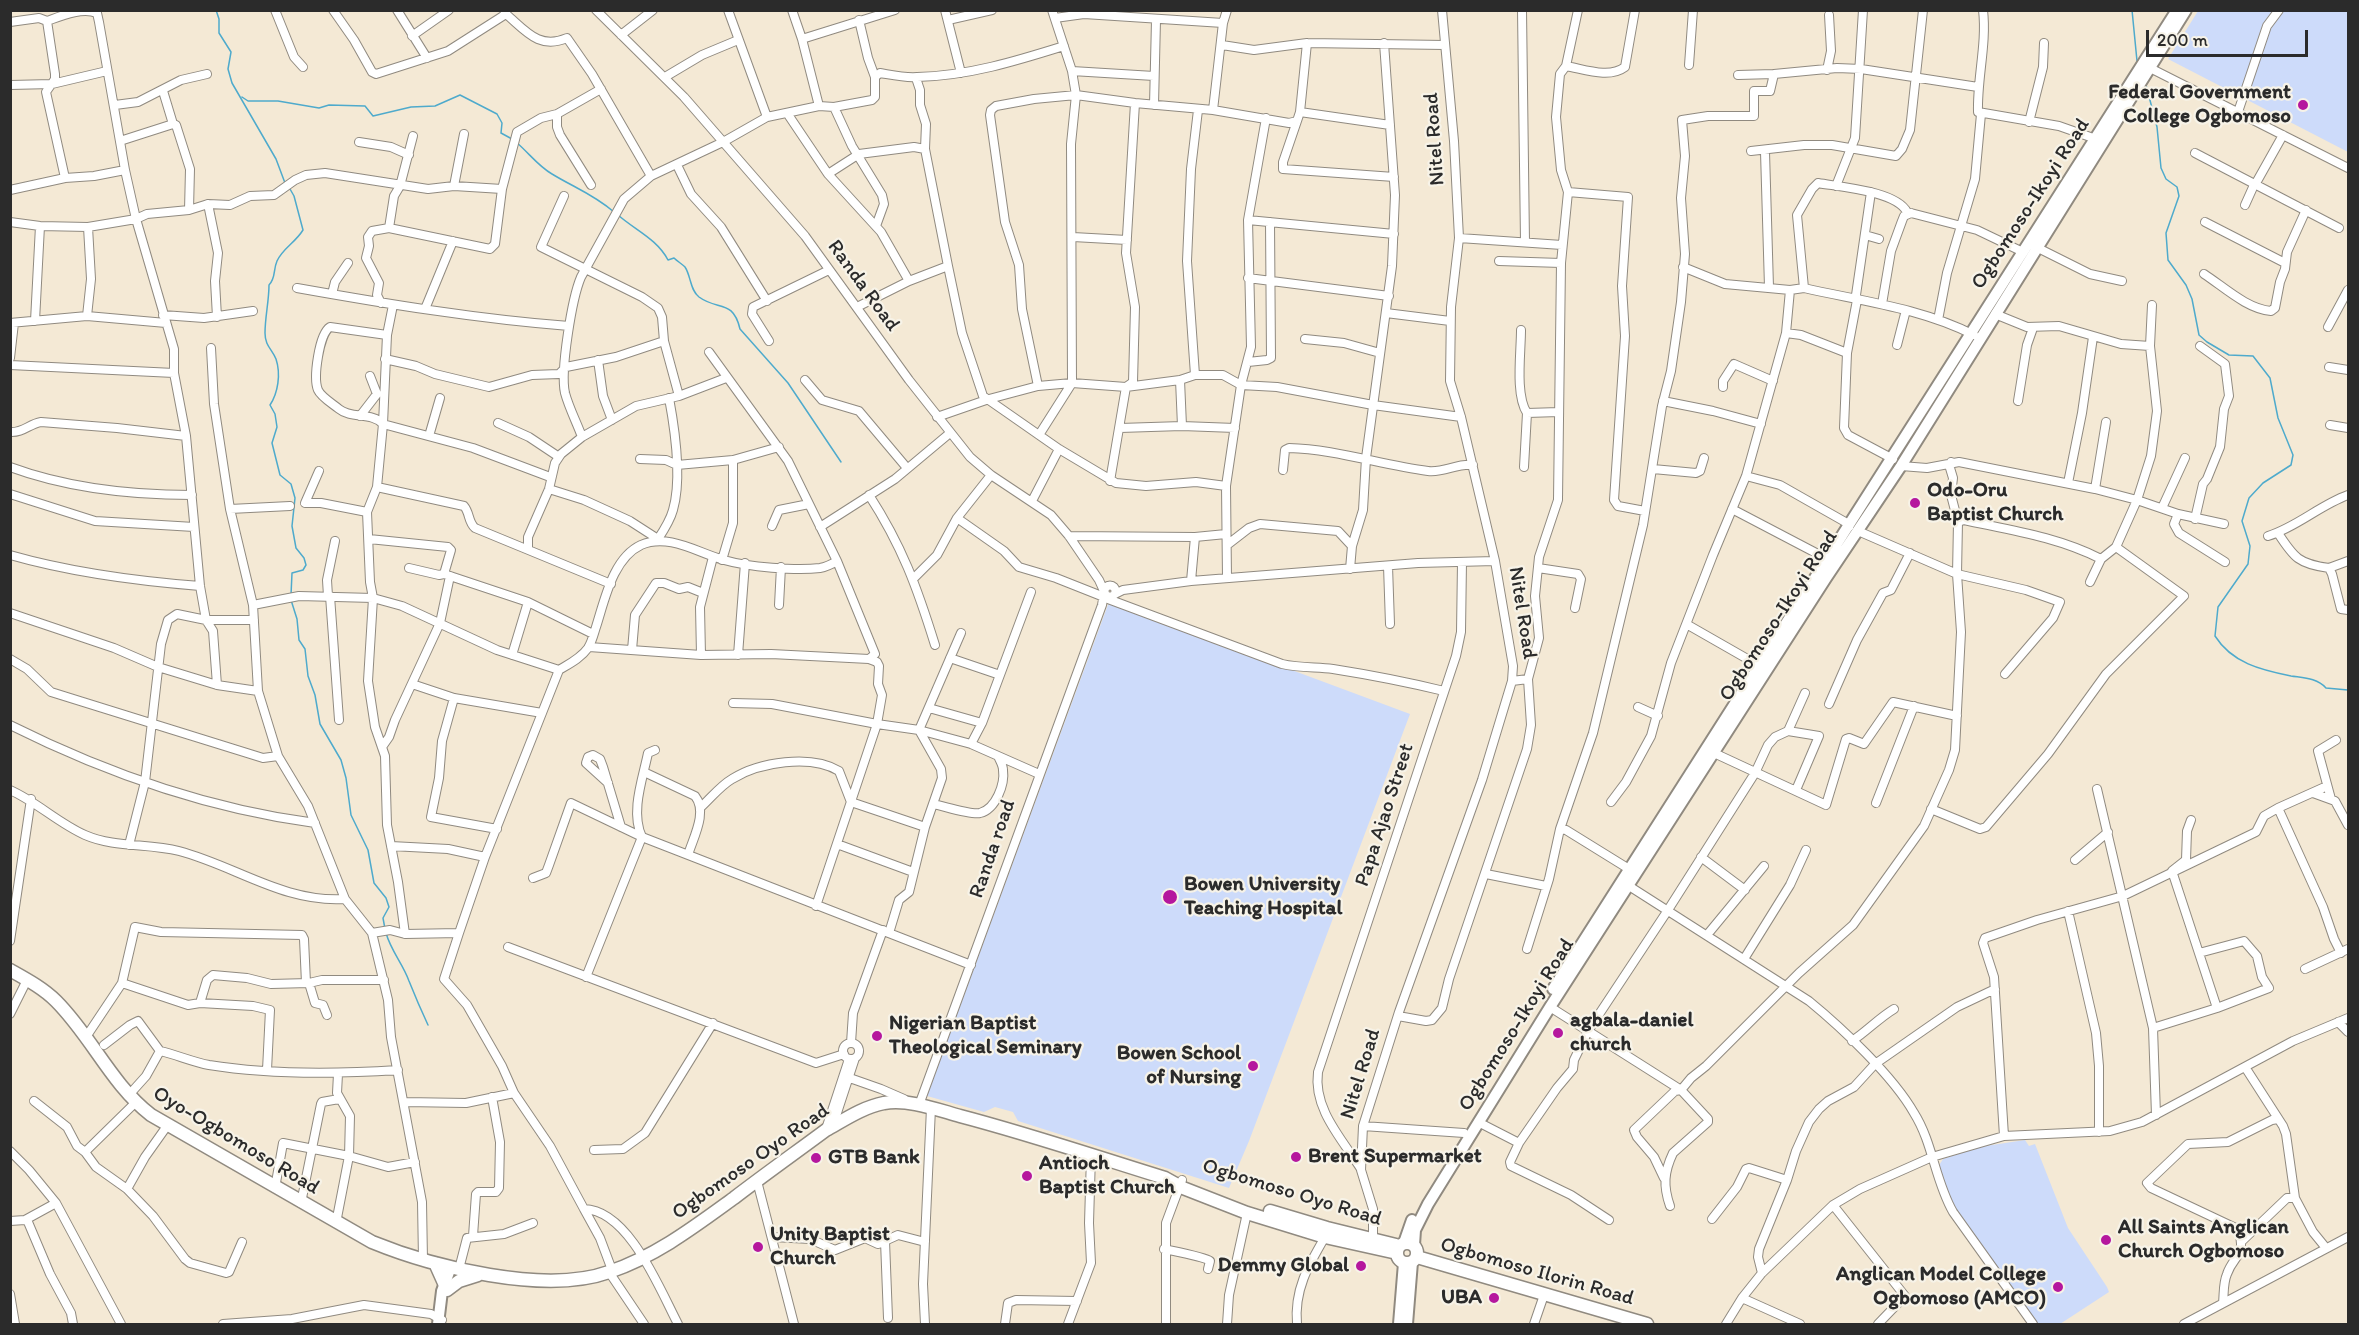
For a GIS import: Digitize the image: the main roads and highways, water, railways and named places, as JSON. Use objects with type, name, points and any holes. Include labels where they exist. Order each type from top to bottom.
[{"type":"highway","name":"Oyo-Ogbomoso Road","points":[[10,970],[57,1002],[86,1037],[131,1099],[167,1126],[372,1242],[402,1254],[455,1268]]},
{"type":"highway","name":"Ogbomoso Oyo Road","points":[[455,1268],[504,1277],[556,1280],[610,1271],[642,1258],[692,1229],[829,1128],[865,1109],[884,1103],[921,1106],[1000,1126],[1250,1205],[1327,1228],[1373,1238],[1407,1253]]},
{"type":"highway","name":"Ogbomoso Oyo Road","points":[[1178,1182],[1247,1213],[1324,1237],[1407,1253]]},
{"type":"highway","name":"Ogbomoso Ilorin Road","points":[[1407,1253],[1544,1295],[1613,1319],[1647,1324]]},
{"type":"highway","points":[[435,1263],[446,1287],[483,1273]]},
{"type":"main road","name":"Ogbomoso-Ikoyi Road","points":[[1407,1253],[1415,1212],[1584,948],[1629,886],[1714,753],[1976,337],[2023,252],[2177,10]]},
{"type":"main road","name":"Ogbomoso-Ikoyi Road","points":[[1976,337],[1995,314],[2038,248],[2186,10]]},
{"type":"main road","name":"Ogbomoso-Ikoyi Road","points":[[1407,1253],[1419,1221],[1550,1007],[1629,869],[1758,665],[1826,562],[1853,529]]},
{"type":"main road","points":[[1399,1324],[1407,1253]]},
{"type":"main road","points":[[1407,1253],[1407,1324]]},
{"type":"main road","points":[[440,1321],[446,1287],[455,1268]]},
{"type":"waterway","points":[[216,10],[219,19],[219,33],[231,52],[228,69],[232,83],[276,159],[285,183]]},
{"type":"waterway","points":[[2132,10],[2137,61]]},
{"type":"waterway","points":[[2146,85],[2157,127],[2161,168],[2166,179],[2177,187],[2179,196],[2166,233],[2168,260],[2186,285],[2192,299],[2199,335],[2229,355],[2253,356],[2270,378],[2278,418],[2293,455],[2291,465],[2263,483],[2249,498],[2242,521],[2250,546],[2248,564],[2218,607],[2215,636],[2230,653],[2248,664],[2269,671],[2314,680],[2326,688],[2348,690]]},
{"type":"waterway","points":[[242,97],[248,101],[278,101],[319,108],[329,105],[365,106],[373,116],[411,107],[435,106],[460,95],[497,114],[502,123],[501,133],[512,139]]},
{"type":"waterway","points":[[516,142],[547,171],[614,212]]},
{"type":"waterway","points":[[290,189],[303,230],[282,252],[277,261],[273,280],[269,285],[265,337],[276,359],[278,371],[277,389],[270,405],[275,414],[277,427],[272,443],[280,475],[291,484],[295,498],[292,526],[296,548],[304,558],[306,565],[303,570],[292,573],[291,595]]},
{"type":"waterway","points":[[618,215],[652,240],[668,260],[674,258],[685,267],[694,291],[699,297],[729,309],[733,313],[740,329],[788,383],[841,462]]},
{"type":"waterway","points":[[291,600],[297,619],[299,640],[305,649],[308,676],[315,695],[320,724],[341,760],[351,815],[368,850],[374,883],[386,898],[389,907],[383,918],[385,929]]},
{"type":"waterway","points":[[386,933],[428,1025]]},
{"type":"place","name":"Federal Government College Ogbomoso","points":[[2303,105]]},
{"type":"place","name":"Odo-Oru Baptist Church","points":[[1915,503]]},
{"type":"place","name":"Bowen University Teaching Hospital","points":[[1170,897]]},
{"type":"place","name":"agbala-daniel church","points":[[1558,1033]]},
{"type":"place","name":"Nigerian Baptist Theological Seminary","points":[[877,1036]]},
{"type":"place","name":"Bowen School of Nursing","points":[[1253,1066]]},
{"type":"place","name":"Brent Supermarket","points":[[1296,1157]]},
{"type":"place","name":"GTB Bank","points":[[816,1158]]},
{"type":"place","name":"Antioch Baptist Church","points":[[1027,1176]]},
{"type":"place","name":"All Saints Anglican Church Ogbomoso","points":[[2106,1240]]},
{"type":"place","name":"Unity Baptist Church","points":[[758,1247]]},
{"type":"place","name":"Demmy Global","points":[[1361,1266]]},
{"type":"place","name":"Anglican Model College Ogbomoso (AMCO)","points":[[2058,1287]]},
{"type":"place","name":"UBA","points":[[1494,1298]]}]
